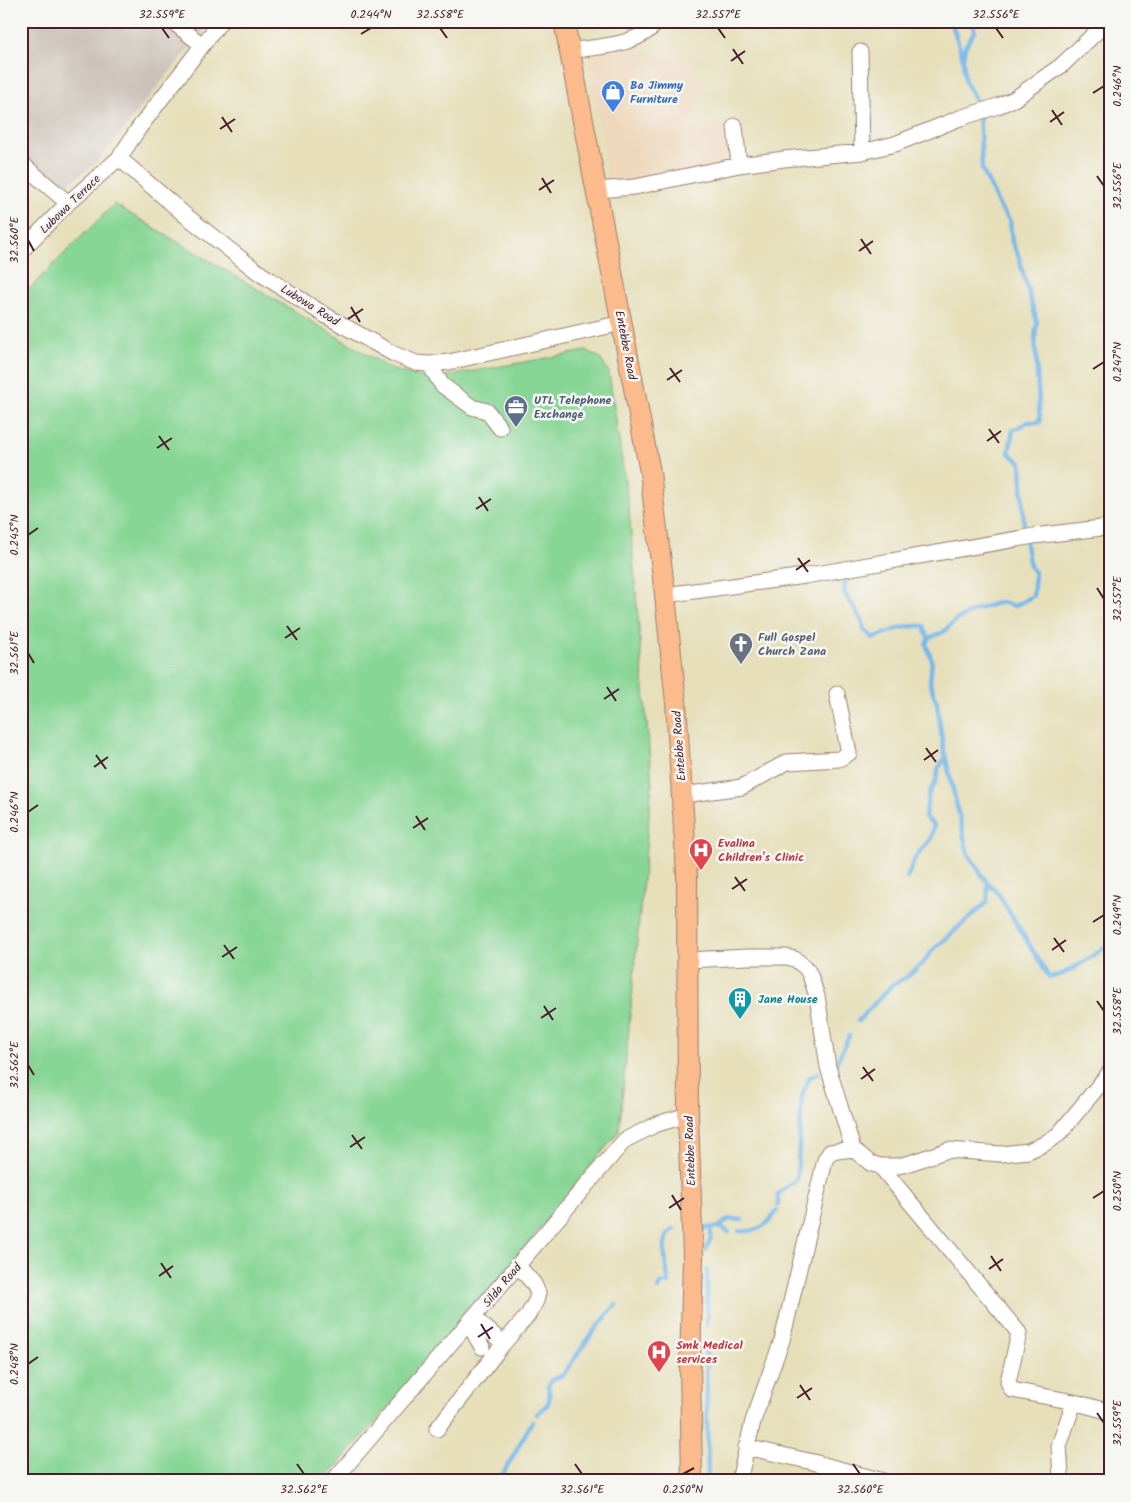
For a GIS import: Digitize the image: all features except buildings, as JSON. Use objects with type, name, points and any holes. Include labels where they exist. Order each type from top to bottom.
[{"type":"main road","name":"Entebbe Road","points":[[564,21],[650,472],[676,703],[687,875],[688,1115],[693,1257],[690,1365],[692,1481]]},
{"type":"street","name":"Lubowa Terrace","points":[[21,251],[68,203],[119,158],[139,128],[221,21]]},
{"type":"street","points":[[569,51],[628,42],[648,31],[658,21]]},
{"type":"street","points":[[597,190],[635,187],[739,165],[862,152],[895,144],[1014,99],[1069,59],[1108,21]]},
{"type":"street","points":[[177,23],[202,45]]},
{"type":"street","points":[[860,52],[862,152]]},
{"type":"street","points":[[735,126],[739,165]]},
{"type":"street","name":"Lubowa Road","points":[[119,158],[185,215],[258,272],[324,314],[394,354],[416,363],[450,362],[622,323]]},
{"type":"street","points":[[21,163],[68,203]]},
{"type":"street","points":[[429,364],[442,384],[472,407],[487,411],[500,428]]},
{"type":"street","points":[[665,595],[805,576],[1028,537],[1110,526]]},
{"type":"street","points":[[683,795],[742,787],[787,762],[839,759],[849,753],[837,694]]},
{"type":"street","points":[[688,960],[786,957],[795,959],[806,968],[817,996],[828,1068],[852,1149],[870,1163],[880,1166],[898,1166],[948,1150],[1001,1154],[1028,1151],[1044,1144],[1059,1134],[1110,1072]]},
{"type":"street","name":"Silda Road","points":[[333,1481],[625,1140],[656,1124],[688,1115]]},
{"type":"street","points":[[739,1481],[746,1447],[763,1391],[782,1340],[825,1160],[830,1152],[852,1149]]},
{"type":"street","points":[[880,1166],[1019,1333],[1008,1382],[1012,1390],[1074,1402],[1110,1412]]},
{"type":"street","points":[[437,1429],[528,1315],[536,1300],[538,1293],[534,1284],[518,1266]]},
{"type":"street","points":[[471,1321],[496,1337]]},
{"type":"street","points":[[471,1321],[482,1347]]},
{"type":"street","points":[[1064,1481],[1061,1476],[1059,1446],[1074,1402]]},
{"type":"street","points":[[746,1447],[813,1462],[883,1481]]},
{"type":"shaded area","points":[[21,21],[211,21],[96,163],[61,189],[21,158]]},
{"type":"shaded area","points":[[636,42],[639,52],[695,58],[694,76],[707,79],[691,128],[732,124],[735,164],[641,182],[622,180],[608,175],[587,51]]},
{"type":"green space","points":[[114,204],[393,370],[430,379],[586,351],[599,357],[609,372],[629,510],[652,785],[619,1131],[454,1334],[323,1481],[21,1481],[21,297]]},
{"type":"waterway","points":[[951,21],[963,58],[965,81],[979,107],[982,169],[999,206],[1010,221],[1012,242],[1018,255],[1037,322],[1035,338],[1040,422],[1028,422],[1013,430],[1009,453],[1021,463],[1024,528],[1030,566],[1035,574],[1033,596],[1014,606],[1001,602],[975,610],[955,621],[943,632],[929,638],[926,644],[932,660],[930,683],[937,703],[943,746],[968,854],[984,878],[996,890],[1049,977],[1063,974],[1110,944]]},
{"type":"waterway","points":[[963,58],[965,47],[975,30],[971,21]]},
{"type":"waterway","points":[[846,575],[844,592],[862,620],[864,630],[874,638],[911,626],[924,626],[929,638]]},
{"type":"waterway","points":[[907,878],[915,858],[931,838],[934,825],[925,817],[929,793],[935,783],[939,767],[946,757]]},
{"type":"waterway","points":[[858,1021],[892,985],[907,977],[923,963],[933,950],[987,902],[988,885]]},
{"type":"waterway","points":[[835,1066],[849,1036]]},
{"type":"waterway","points":[[778,1204],[778,1194],[797,1179],[802,1096],[809,1078],[818,1073]]},
{"type":"waterway","points":[[739,1231],[751,1231],[761,1227],[770,1220],[777,1210]]},
{"type":"waterway","points":[[704,1228],[719,1227],[729,1219],[742,1220]]},
{"type":"waterway","points":[[706,1250],[711,1238],[711,1227]]},
{"type":"waterway","points":[[719,1227],[729,1232]]},
{"type":"waterway","points":[[658,1289],[660,1284],[669,1283],[665,1244],[668,1234],[674,1229]]},
{"type":"waterway","points":[[707,1270],[707,1324]]},
{"type":"waterway","points":[[537,1414],[547,1405],[550,1398],[548,1387],[551,1380],[563,1375],[593,1332],[616,1305]]},
{"type":"waterway","points":[[706,1344],[708,1481]]},
{"type":"waterway","points":[[499,1481],[532,1422]]},
{"type":"place","name":"Ba Jimmy Furniture","points":[[613,113]]},
{"type":"place","name":"UTL Telephone Exchange","points":[[516,428]]},
{"type":"place","name":"Full Gospel Church Zana","points":[[741,665]]},
{"type":"place","name":"Evalina Children's Clinic","points":[[701,871]]},
{"type":"place","name":"Jane House","points":[[740,1020]]},
{"type":"place","name":"Smk Medical services","points":[[659,1373]]}]
